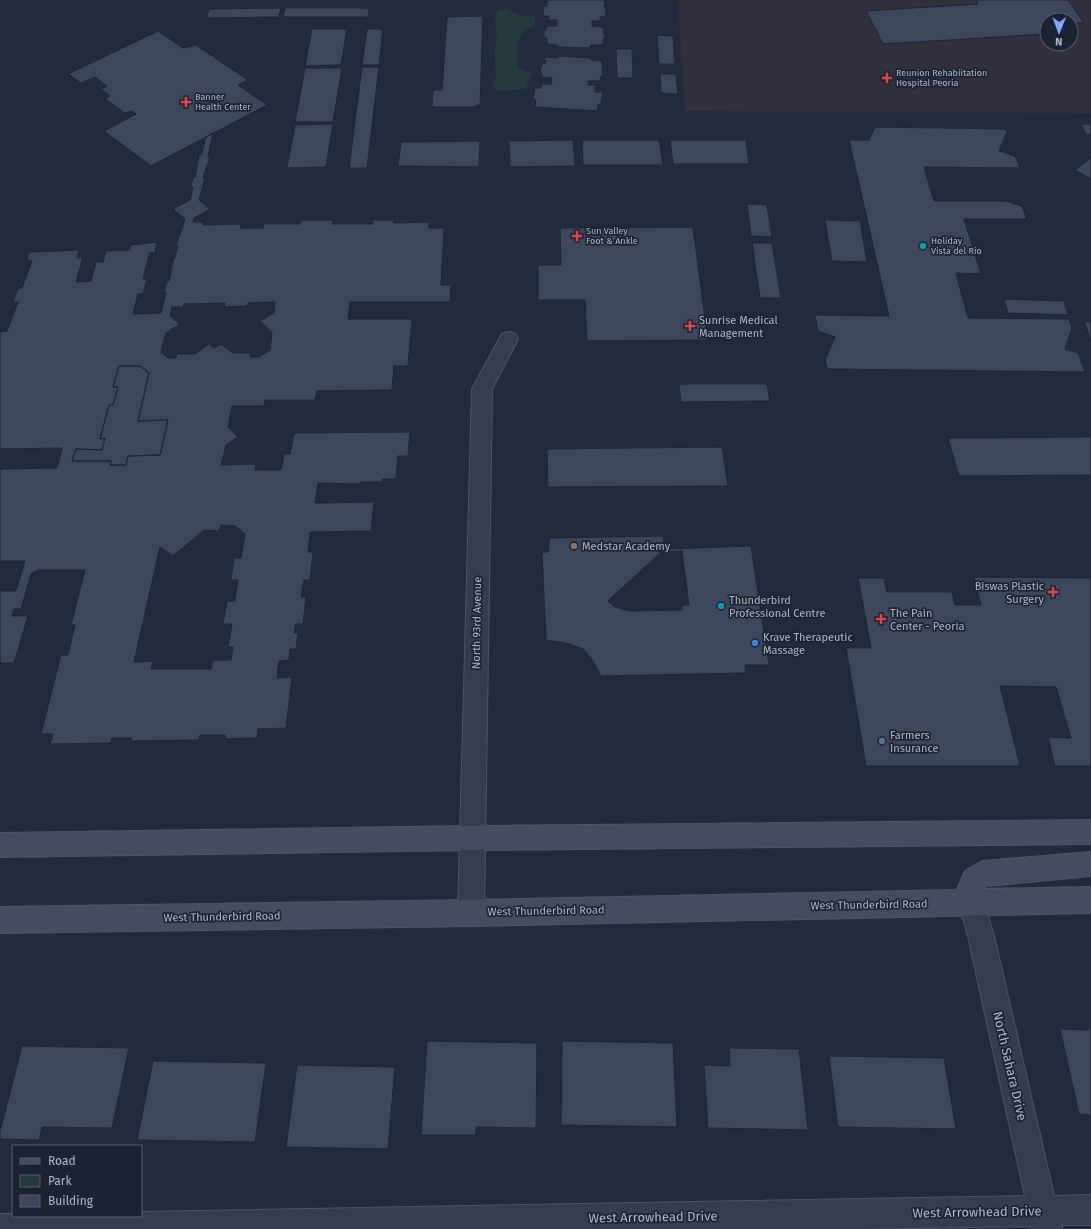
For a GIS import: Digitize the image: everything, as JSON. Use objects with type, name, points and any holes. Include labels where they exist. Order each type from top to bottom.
[{"type":"main road","points":[[0,845],[472,838],[1091,832]]},
{"type":"main road","points":[[972,903],[969,888],[974,878],[982,874],[1091,864]]},
{"type":"main road","name":"West Thunderbird Road","points":[[0,920],[471,913],[1091,900]]},
{"type":"street","name":"North 93rd Avenue","points":[[471,913],[482,389],[509,339]]},
{"type":"street","name":"North Sahara Drive","points":[[972,903],[981,936],[1045,1220]]},
{"type":"street","name":"West Arrowhead Drive","points":[[0,1229],[1045,1220],[1091,1210]]},
{"type":"shaded area","name":"Reunion Rehabiitation Hospital Peoria","points":[[678,0],[1091,0],[1091,113],[685,111]]},
{"type":"green space","points":[[501,9],[508,9],[520,16],[535,16],[534,27],[528,28],[524,31],[518,48],[518,67],[525,71],[532,72],[526,89],[501,92],[493,88],[496,74],[494,54],[497,39],[495,18],[498,11]]},
{"type":"building","points":[[547,0],[605,0],[604,7],[606,7],[606,16],[600,17],[600,21],[592,21],[592,26],[603,27],[605,39],[603,39],[603,45],[591,45],[590,48],[558,47],[557,45],[547,44],[547,38],[544,38],[544,30],[546,30],[547,26],[557,26],[557,20],[549,20],[549,16],[543,16],[544,6],[547,6]]},
{"type":"building","points":[[976,0],[1068,0],[1076,12],[1039,12],[1039,34],[883,44],[866,11],[978,4]]},
{"type":"building","points":[[281,8],[279,17],[206,18],[209,9]]},
{"type":"building","points":[[285,8],[369,8],[368,17],[283,17]]},
{"type":"building","points":[[483,16],[480,105],[476,105],[476,107],[432,107],[433,90],[442,90],[447,17]]},
{"type":"building","points":[[1079,16],[1084,23],[1079,23]]},
{"type":"building","points":[[312,29],[347,29],[341,65],[305,66]]},
{"type":"building","points":[[367,29],[383,29],[379,65],[362,65]]},
{"type":"building","name":"Banner Health Center","points":[[158,31],[183,48],[196,45],[248,80],[238,85],[267,105],[151,166],[104,131],[136,114],[132,111],[125,113],[105,99],[110,96],[101,89],[107,86],[95,77],[81,83],[68,74]]},
{"type":"building","points":[[657,35],[673,36],[675,64],[659,64]]},
{"type":"building","points":[[616,49],[632,49],[633,78],[617,78]]},
{"type":"building","points":[[558,56],[591,58],[591,60],[602,61],[603,76],[601,76],[600,81],[588,81],[588,85],[595,85],[595,92],[603,92],[601,103],[598,105],[597,111],[535,107],[536,100],[533,99],[535,88],[541,88],[542,84],[551,84],[552,78],[541,77],[542,73],[540,72],[542,64],[545,64],[546,60],[544,60],[544,57],[557,58]]},
{"type":"building","points":[[362,67],[379,67],[367,168],[349,168]]},
{"type":"building","points":[[305,68],[342,68],[333,122],[295,122]]},
{"type":"building","points":[[660,74],[676,74],[678,94],[661,93]]},
{"type":"building","points":[[333,124],[326,167],[287,168],[295,125]]},
{"type":"building","points":[[1081,124],[1091,124],[1091,135],[1086,135]]},
{"type":"building","name":"Holiday Vista del Rio","points":[[875,127],[1006,129],[1007,132],[999,151],[1015,156],[1020,168],[924,167],[934,201],[1006,201],[1022,206],[1027,219],[964,219],[981,274],[956,273],[968,318],[1069,319],[1072,328],[1065,349],[1078,353],[1085,372],[827,369],[825,360],[835,337],[818,331],[815,315],[889,316],[849,140],[869,140]]},
{"type":"building","points":[[213,133],[208,156],[210,156],[203,178],[205,178],[199,200],[210,209],[194,218],[193,222],[204,222],[203,225],[241,224],[240,228],[263,228],[264,224],[300,224],[301,220],[333,220],[332,224],[373,224],[373,220],[394,220],[393,223],[429,222],[429,228],[444,228],[441,285],[451,285],[450,302],[350,302],[348,319],[412,319],[408,366],[394,366],[392,390],[317,391],[315,400],[265,400],[264,406],[232,406],[228,427],[238,437],[226,445],[221,465],[256,464],[255,470],[281,470],[284,454],[290,454],[294,433],[410,432],[408,456],[398,456],[396,479],[382,479],[382,482],[361,482],[360,484],[318,483],[315,503],[374,502],[371,531],[310,532],[308,552],[313,552],[310,580],[304,580],[301,597],[306,597],[303,624],[296,624],[294,633],[298,633],[296,649],[290,649],[289,660],[279,661],[277,678],[292,677],[286,728],[258,729],[257,738],[225,739],[225,735],[200,735],[199,740],[131,741],[132,738],[112,738],[111,743],[50,744],[53,734],[41,734],[61,655],[68,655],[75,625],[71,625],[85,570],[38,570],[31,574],[21,609],[14,609],[12,616],[28,616],[14,663],[0,663],[0,591],[16,591],[25,561],[0,561],[0,469],[57,468],[62,448],[0,449],[0,332],[7,331],[18,302],[13,302],[18,288],[22,288],[32,261],[27,260],[29,252],[79,250],[77,258],[83,257],[76,282],[91,281],[96,262],[103,262],[106,251],[129,250],[131,245],[157,242],[155,253],[150,252],[143,279],[147,279],[143,294],[138,294],[133,314],[161,313],[166,293],[164,293],[167,281],[169,281],[178,246],[176,246],[185,219],[173,209],[190,200],[193,187],[191,187],[193,177],[195,177],[199,155],[201,155],[206,137]],"holes":[[[275,302],[274,313],[260,321],[272,332],[270,350],[259,357],[250,357],[251,353],[233,353],[221,344],[214,348],[209,344],[195,354],[177,354],[176,358],[168,358],[161,352],[166,333],[180,324],[170,316],[172,307],[183,307],[184,304],[225,303],[224,307],[247,306],[248,303]],[[119,366],[140,366],[149,373],[138,421],[168,420],[160,455],[128,456],[126,465],[110,465],[111,461],[72,461],[76,449],[102,450],[105,438],[100,439],[109,405],[113,405],[118,387],[113,387]],[[221,525],[235,526],[245,534],[241,558],[234,558],[231,580],[238,580],[235,601],[227,601],[223,624],[232,624],[228,647],[233,647],[231,660],[213,660],[211,669],[151,669],[153,661],[134,662],[160,547],[173,556],[204,530],[219,531]]]},
{"type":"building","points":[[573,140],[575,166],[510,167],[509,141]]},
{"type":"building","points":[[582,140],[659,140],[663,165],[583,165]]},
{"type":"building","points":[[670,140],[746,140],[749,164],[673,164]]},
{"type":"building","points":[[480,141],[479,167],[398,166],[401,142]]},
{"type":"building","points":[[1091,158],[1091,179],[1075,170]]},
{"type":"building","points":[[747,204],[767,205],[772,237],[751,236]]},
{"type":"building","points":[[825,220],[860,221],[867,262],[832,261]]},
{"type":"building","points":[[693,227],[708,340],[587,341],[585,300],[538,300],[538,265],[561,265],[560,228]]},
{"type":"building","points":[[752,243],[772,243],[781,298],[760,298]]},
{"type":"building","points":[[1004,299],[1064,301],[1068,315],[1008,313]]},
{"type":"building","points":[[1084,322],[1091,322],[1091,340]]},
{"type":"building","points":[[119,366],[140,366],[149,373],[138,421],[168,420],[160,455],[128,456],[126,465],[110,465],[111,461],[72,461],[76,449],[102,450],[105,438],[100,439],[109,405],[113,405],[118,387],[113,387]]},
{"type":"building","points":[[679,384],[767,384],[770,401],[681,402]]},
{"type":"building","points":[[1091,437],[1091,475],[959,476],[948,438]]},
{"type":"building","points":[[722,447],[728,486],[548,487],[547,449]]},
{"type":"building","name":"Thunderbird Professional Centre","points":[[663,536],[665,549],[751,546],[769,665],[745,665],[746,673],[601,676],[593,661],[583,649],[566,643],[546,640],[542,553],[549,551],[549,538]],"holes":[[[682,551],[689,605],[682,605],[682,610],[629,611],[615,607],[608,601],[661,552]]]},
{"type":"building","points":[[974,577],[1091,578],[1091,766],[1055,766],[1048,737],[1071,738],[1056,687],[1000,686],[1020,766],[866,766],[846,648],[871,648],[858,578],[884,578],[887,592],[952,592],[955,605],[981,605]]},
{"type":"building","points":[[1060,1029],[1091,1030],[1091,1115],[1079,1114]]},
{"type":"building","points":[[427,1041],[537,1043],[536,1128],[476,1127],[476,1135],[421,1135]]},
{"type":"building","points":[[562,1041],[673,1043],[677,1127],[561,1125]]},
{"type":"building","points":[[22,1046],[129,1048],[112,1128],[42,1127],[39,1140],[0,1139],[0,1131]]},
{"type":"building","points":[[729,1048],[799,1049],[808,1130],[708,1128],[704,1065],[730,1066]]},
{"type":"building","points":[[829,1056],[944,1058],[956,1129],[838,1127]]},
{"type":"building","points":[[153,1061],[266,1063],[255,1142],[137,1140]]},
{"type":"building","points":[[297,1065],[395,1067],[388,1149],[286,1147]]},
{"type":"place","name":"Reunion Rehabiitation Hospital Peoria","points":[[887,78]]},
{"type":"place","name":"Banner Health Center","points":[[186,102]]},
{"type":"place","name":"Sun Valley Foot & Ankle","points":[[577,236]]},
{"type":"place","name":"Holiday Vista del Rio","points":[[923,246]]},
{"type":"place","name":"Sunrise Medical Management","points":[[690,326]]},
{"type":"place","name":"Medstar Academy","points":[[574,546]]},
{"type":"place","name":"Biswas Plastic Surgery","points":[[1053,592]]},
{"type":"place","name":"Thunderbird Professional Centre","points":[[721,606]]},
{"type":"place","name":"The Pain Center - Peoria","points":[[881,619]]},
{"type":"place","name":"Krave Therapeutic Massage","points":[[755,643]]},
{"type":"place","name":"Farmers Insurance","points":[[882,741]]}]
